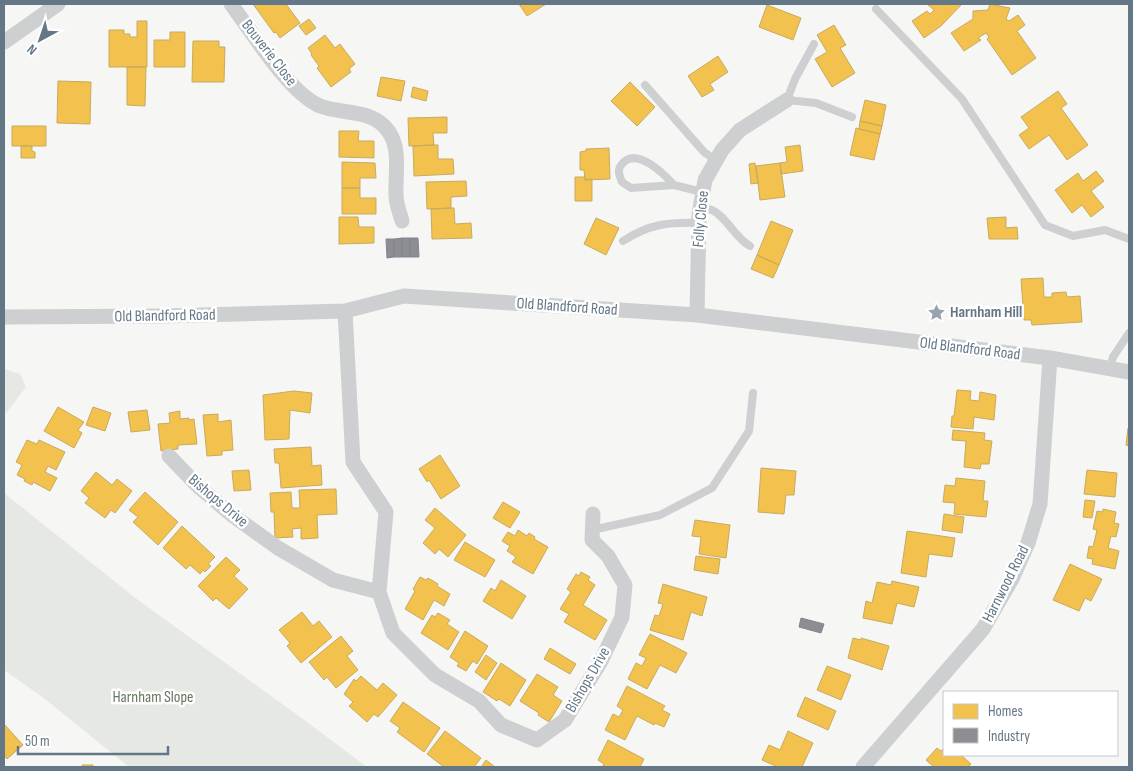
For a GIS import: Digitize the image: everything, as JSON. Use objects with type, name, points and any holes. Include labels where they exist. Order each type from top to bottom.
[{"type":"street","points":[[4,42],[58,4]]},
{"type":"street","name":"Bouverie Close","points":[[231,4],[284,76],[302,94],[320,106],[366,115],[377,119],[385,126],[395,144],[396,197],[402,221]]},
{"type":"street","name":"Folly Close","points":[[697,315],[699,216],[705,180],[715,160],[740,130],[786,100]]},
{"type":"street","name":"Old Blandford Road","points":[[4,317],[163,316],[346,311],[404,296],[697,315],[1050,358],[1129,372]]},
{"type":"street","name":"Bishops Drive","points":[[346,311],[353,462],[386,512],[379,592],[394,634],[435,675],[479,701],[501,725],[537,740],[565,720],[601,661],[622,617],[625,584],[608,556],[592,540],[592,530]]},
{"type":"street","name":"Harnwood Road","points":[[863,767],[983,629],[1012,579],[1028,543],[1040,504],[1050,358]]},
{"type":"street","name":"Bishops Drive","points":[[169,456],[199,487],[232,516],[278,548],[333,580],[379,592]]},
{"type":"street","points":[[592,530],[593,514]]},
{"type":"lane","points":[[876,9],[962,99],[1045,225],[1072,236],[1104,230],[1129,239]]},
{"type":"lane","points":[[814,44],[786,100],[816,103],[852,116]]},
{"type":"lane","points":[[645,85],[704,152],[715,160]]},
{"type":"lane","points":[[674,185],[641,159],[627,159],[620,166],[619,172],[622,182],[631,188],[674,185],[702,192]]},
{"type":"lane","points":[[623,241],[638,231],[658,224],[699,216],[711,210],[718,214],[742,241],[750,246]]},
{"type":"lane","points":[[1110,368],[1113,357],[1129,333]]},
{"type":"lane","points":[[592,530],[660,514],[712,488],[749,431],[753,393]]},
{"type":"green space","points":[[4,369],[20,374],[26,387],[4,414]]},
{"type":"green space","name":"Harnham Slope","points":[[4,493],[138,600],[367,767],[129,767],[45,699],[4,670]]},
{"type":"building: Homes","points":[[253,4],[286,4],[300,23],[280,38],[276,32],[274,33]]},
{"type":"building: Homes","points":[[519,4],[546,4],[527,16]]},
{"type":"building: Homes","points":[[927,4],[962,4],[941,26],[924,38],[912,21],[927,11],[930,14],[934,10]]},
{"type":"building: Homes","points":[[990,4],[1010,8],[1006,19],[1009,21],[1018,15],[1025,25],[1017,31],[1036,58],[1012,75],[987,39],[989,37],[986,33],[978,38],[981,40],[964,51],[951,33],[973,19],[973,11],[988,10]]},
{"type":"building: Homes","points":[[767,5],[801,18],[793,40],[759,27]]},
{"type":"building: Homes","points":[[309,19],[316,28],[306,35],[299,26]]},
{"type":"building: Homes","points":[[137,21],[147,21],[147,67],[109,67],[109,30],[124,30],[124,34],[130,34],[130,37],[137,37]]},
{"type":"building: Homes","points":[[834,25],[846,45],[840,48],[855,73],[832,87],[815,59],[827,52],[817,35]]},
{"type":"building: Homes","points":[[170,32],[185,32],[185,67],[154,67],[154,40],[170,40]]},
{"type":"building: Homes","points":[[325,35],[335,48],[340,44],[355,64],[349,69],[351,72],[331,87],[317,68],[319,66],[308,48]]},
{"type":"building: Homes","points":[[193,41],[219,41],[219,47],[225,47],[224,82],[192,82]]},
{"type":"building: Homes","points":[[718,56],[728,72],[710,84],[714,90],[702,97],[688,76]]},
{"type":"building: Homes","points":[[127,67],[146,67],[145,106],[127,105]]},
{"type":"building: Homes","points":[[381,77],[405,81],[401,101],[377,96]]},
{"type":"building: Homes","points":[[58,81],[91,82],[90,124],[57,123]]},
{"type":"building: Homes","points":[[630,82],[655,107],[637,126],[611,101]]},
{"type":"building: Homes","points":[[413,87],[428,91],[426,101],[411,97]]},
{"type":"building: Homes","points":[[1058,91],[1067,104],[1061,108],[1088,145],[1067,160],[1049,135],[1029,149],[1019,135],[1029,128],[1021,117]]},
{"type":"building: Homes","points":[[865,100],[886,105],[882,126],[860,121]]},
{"type":"building: Homes","points":[[447,117],[447,133],[433,133],[434,145],[409,146],[408,118]]},
{"type":"building: Homes","points":[[860,121],[882,126],[880,134],[859,129]]},
{"type":"building: Homes","points":[[12,126],[46,126],[46,146],[12,146]]},
{"type":"building: Homes","points":[[856,128],[880,134],[874,160],[850,155]]},
{"type":"building: Homes","points":[[339,131],[359,131],[358,141],[374,141],[374,158],[339,157]]},
{"type":"building: Homes","points":[[438,145],[438,159],[453,159],[454,174],[414,176],[413,146]]},
{"type":"building: Homes","points":[[800,145],[803,171],[781,174],[780,163],[787,162],[785,147]]},
{"type":"building: Homes","points":[[21,146],[32,146],[35,158],[21,158]]},
{"type":"building: Homes","points":[[609,148],[610,179],[585,180],[584,170],[580,170],[580,152],[586,151],[586,149]]},
{"type":"building: Homes","points":[[342,162],[375,163],[376,178],[360,178],[360,188],[342,188]]},
{"type":"building: Homes","points":[[755,163],[758,183],[751,184],[749,164]]},
{"type":"building: Homes","points":[[780,163],[785,197],[760,200],[756,166]]},
{"type":"building: Homes","points":[[1096,171],[1104,181],[1091,191],[1104,207],[1091,217],[1082,205],[1072,213],[1055,190],[1078,173],[1083,181]]},
{"type":"building: Homes","points":[[575,177],[585,177],[585,180],[592,179],[592,201],[575,201]]},
{"type":"building: Homes","points":[[466,181],[467,196],[451,197],[451,208],[427,209],[426,182]]},
{"type":"building: Homes","points":[[342,188],[360,188],[360,198],[376,198],[376,214],[342,214]]},
{"type":"building: Homes","points":[[454,208],[455,224],[471,223],[472,238],[432,239],[431,209]]},
{"type":"building: Homes","points":[[339,217],[358,217],[359,227],[374,227],[374,243],[339,244]]},
{"type":"building: Homes","points":[[1006,217],[1006,228],[1017,227],[1018,239],[989,239],[987,218]]},
{"type":"building: Homes","points":[[596,218],[619,228],[606,255],[584,244]]},
{"type":"building: Homes","points":[[771,221],[793,230],[779,265],[757,255]]},
{"type":"building: Homes","points":[[757,255],[779,265],[773,278],[751,269]]},
{"type":"building: Homes","points":[[1043,278],[1044,297],[1052,297],[1052,293],[1066,292],[1067,297],[1080,296],[1082,322],[1032,325],[1031,320],[1024,320],[1021,279]]},
{"type":"building: Homes","points":[[957,390],[971,391],[970,400],[979,401],[980,392],[996,395],[994,420],[974,417],[973,429],[951,427]]},
{"type":"building: Homes","points":[[294,391],[312,393],[310,413],[290,410],[289,439],[265,440],[263,395]]},
{"type":"building: Homes","points":[[58,407],[84,422],[78,430],[82,433],[74,448],[44,431]]},
{"type":"building: Homes","points":[[93,407],[111,413],[105,431],[86,425]]},
{"type":"building: Homes","points":[[147,410],[150,430],[131,432],[128,412]]},
{"type":"building: Homes","points":[[180,411],[180,419],[194,419],[197,444],[178,445],[178,449],[161,451],[158,424],[170,423],[169,413]]},
{"type":"building: Homes","points":[[218,414],[218,422],[231,420],[233,450],[222,451],[222,455],[207,456],[203,415]]},
{"type":"building: Homes","points":[[1129,428],[1129,446],[1126,445]]},
{"type":"building: Homes","points":[[953,430],[985,433],[984,440],[992,441],[989,464],[981,464],[980,469],[964,467],[966,441],[952,440]]},
{"type":"building: Homes","points":[[27,440],[37,444],[39,440],[65,452],[56,470],[48,466],[45,472],[57,478],[50,491],[33,482],[32,485],[17,475],[22,465],[16,462]]},
{"type":"building: Homes","points":[[311,447],[312,466],[321,465],[322,485],[281,488],[279,463],[275,463],[274,449]]},
{"type":"building: Homes","points":[[440,455],[460,486],[441,499],[429,480],[427,482],[419,469]]},
{"type":"building: Homes","points":[[761,468],[796,471],[794,495],[786,495],[784,514],[758,512]]},
{"type":"building: Homes","points":[[249,470],[251,490],[234,491],[232,471]]},
{"type":"building: Homes","points":[[1087,470],[1117,473],[1115,497],[1084,494]]},
{"type":"building: Homes","points":[[96,472],[112,485],[117,479],[132,491],[115,513],[111,510],[105,518],[85,503],[89,498],[81,491]]},
{"type":"building: Homes","points":[[956,478],[985,481],[983,501],[988,501],[986,517],[954,514],[955,503],[943,502],[945,485],[955,486]]},
{"type":"building: Homes","points":[[336,489],[337,514],[317,515],[318,538],[301,539],[301,528],[292,529],[293,537],[275,538],[274,512],[271,512],[270,493],[291,492],[292,508],[300,508],[299,490]]},
{"type":"building: Homes","points":[[145,492],[178,522],[158,545],[133,522],[138,517],[129,510]]},
{"type":"building: Homes","points":[[1085,500],[1095,501],[1092,518],[1083,517]]},
{"type":"building: Homes","points":[[503,502],[520,512],[510,528],[493,518]]},
{"type":"building: Homes","points":[[435,508],[466,535],[448,557],[439,549],[435,554],[423,543],[435,528],[425,520]]},
{"type":"building: Homes","points":[[1103,509],[1116,512],[1114,523],[1119,524],[1116,537],[1111,536],[1108,548],[1119,551],[1115,569],[1092,564],[1093,559],[1087,558],[1089,546],[1093,547],[1097,530],[1093,529],[1097,511],[1103,512]]},
{"type":"building: Homes","points":[[944,514],[964,517],[962,533],[942,530]]},
{"type":"building: Homes","points":[[695,520],[730,525],[726,558],[699,554],[701,537],[692,536]]},
{"type":"building: Homes","points":[[182,526],[215,557],[208,564],[211,566],[205,572],[203,570],[200,574],[190,565],[186,569],[163,548]]},
{"type":"building: Homes","points":[[518,530],[527,536],[529,533],[535,537],[534,539],[548,547],[533,574],[512,562],[516,557],[507,551],[510,546],[502,541],[508,532],[515,536]]},
{"type":"building: Homes","points":[[907,531],[955,538],[952,557],[929,554],[926,577],[901,573]]},
{"type":"building: Homes","points":[[465,542],[495,560],[485,577],[454,560]]},
{"type":"building: Homes","points":[[696,556],[720,559],[718,574],[694,570]]},
{"type":"building: Homes","points":[[226,557],[240,570],[234,576],[248,589],[229,609],[216,598],[213,601],[198,586]]},
{"type":"building: Homes","points":[[1070,564],[1102,579],[1091,601],[1085,598],[1079,611],[1053,600]]},
{"type":"building: Homes","points":[[581,572],[590,577],[588,580],[595,585],[583,605],[607,620],[595,640],[564,622],[569,614],[560,609],[571,592],[567,589],[576,574],[579,576]]},
{"type":"building: Homes","points":[[420,577],[426,580],[428,578],[450,594],[444,606],[434,600],[423,620],[405,609]]},
{"type":"building: Homes","points":[[501,580],[526,596],[512,619],[483,601],[491,588],[495,591]]},
{"type":"building: Homes","points":[[892,581],[919,587],[914,607],[897,603],[892,624],[863,618],[866,601],[872,603],[877,582],[891,585]]},
{"type":"building: Homes","points":[[663,584],[707,597],[702,616],[691,612],[683,640],[650,630],[655,615],[659,616],[663,604],[658,603]]},
{"type":"building: Homes","points":[[302,612],[313,626],[319,621],[332,637],[301,663],[287,646],[290,643],[279,630]]},
{"type":"building: Homes","points":[[438,613],[450,620],[447,624],[459,632],[448,650],[421,633],[432,615],[435,617]]},
{"type":"building: Homes","points":[[465,631],[488,646],[477,664],[473,661],[466,671],[457,666],[459,663],[450,657]]},
{"type":"building: Homes","points":[[650,634],[687,653],[676,673],[660,665],[647,689],[628,679],[636,663],[642,666],[646,658],[639,655]]},
{"type":"building: Homes","points":[[341,636],[353,651],[347,656],[358,670],[336,688],[327,677],[324,680],[309,662]]},
{"type":"building: Homes","points":[[853,638],[861,640],[861,638],[889,646],[882,670],[848,658]]},
{"type":"building: Homes","points":[[550,648],[576,664],[570,674],[544,659]]},
{"type":"building: Homes","points":[[486,655],[497,663],[486,680],[475,672]]},
{"type":"building: Homes","points":[[501,663],[526,680],[510,706],[499,699],[497,701],[483,692]]},
{"type":"building: Homes","points":[[827,666],[851,675],[841,700],[817,690]]},
{"type":"building: Homes","points":[[537,674],[558,687],[553,695],[562,701],[549,722],[520,701]]},
{"type":"building: Homes","points":[[361,676],[377,690],[383,683],[397,695],[378,717],[374,714],[367,722],[349,706],[353,702],[344,694],[354,679],[356,681]]},
{"type":"building: Homes","points":[[627,686],[665,706],[662,710],[670,714],[664,727],[655,723],[654,725],[637,716],[625,740],[605,730],[613,714],[619,717],[623,710],[617,706]]},
{"type":"building: Homes","points":[[805,697],[836,711],[828,730],[797,716]]},
{"type":"building: Homes","points":[[403,702],[440,728],[424,752],[397,732],[400,728],[390,721]]},
{"type":"building: Homes","points":[[4,724],[23,745],[7,759],[4,755]]},
{"type":"building: Homes","points":[[445,731],[481,758],[474,767],[444,767],[427,754]]},
{"type":"building: Homes","points":[[788,731],[813,743],[802,767],[778,767],[762,760],[769,745],[780,750]]},
{"type":"building: Homes","points":[[608,740],[644,759],[640,767],[602,767],[604,764],[598,760]]},
{"type":"building: Homes","points":[[937,748],[941,751],[943,749],[943,756],[962,756],[971,764],[968,767],[934,767],[926,760]]},
{"type":"building: Homes","points":[[486,760],[495,767],[481,767]]},
{"type":"building: Homes","points":[[82,765],[93,765],[93,767],[83,767]]},
{"type":"building: Industry","points":[[402,238],[402,257],[394,257],[394,239]]},
{"type":"building: Industry","points":[[402,238],[410,238],[410,257],[402,257]]},
{"type":"building: Industry","points":[[410,238],[418,238],[419,257],[410,257]]},
{"type":"building: Industry","points":[[386,239],[394,239],[394,257],[387,258]]},
{"type":"building: Industry","points":[[801,618],[824,624],[821,633],[799,627]]},
{"type":"place","name":"Harnham Hill","points":[[936,312]]}]
